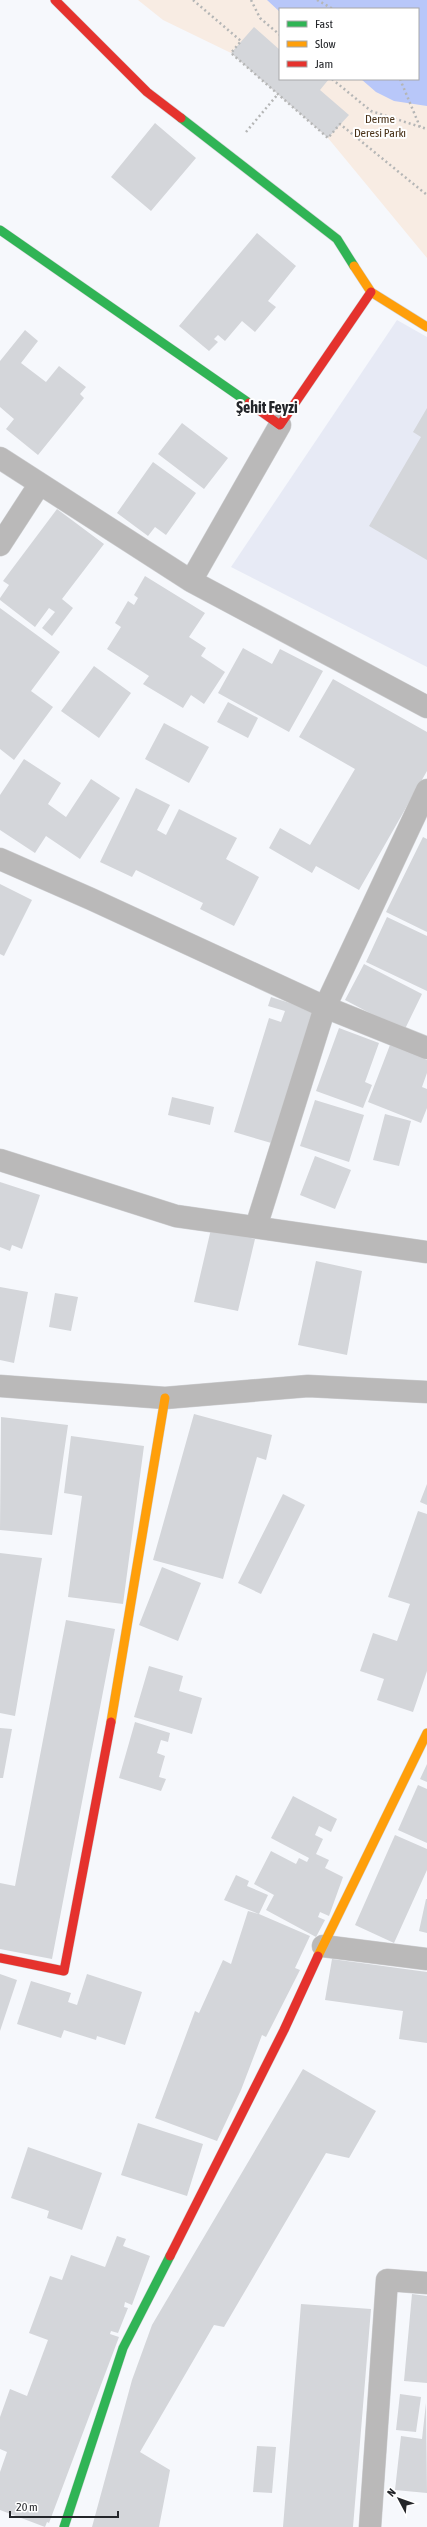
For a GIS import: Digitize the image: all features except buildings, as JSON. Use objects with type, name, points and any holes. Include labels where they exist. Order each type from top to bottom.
[{"type":"street","points":[[55,0],[147,92],[337,239],[371,292],[427,327]]},
{"type":"street","points":[[0,230],[280,425]]},
{"type":"street","points":[[191,581],[280,425],[371,292]]},
{"type":"street","points":[[0,458],[39,485],[191,581],[427,707]]},
{"type":"street","points":[[0,545],[39,485]]},
{"type":"street","points":[[256,1227],[325,1007],[427,790]]},
{"type":"street","points":[[0,859],[91,899],[325,1007],[427,1048]]},
{"type":"street","points":[[0,1160],[176,1216],[427,1252]]},
{"type":"street","points":[[0,1386],[165,1398],[308,1386],[427,1392]]},
{"type":"street","points":[[0,1958],[64,1971],[127,1636],[165,1398]]},
{"type":"street","points":[[64,2527],[123,2348],[284,2030],[427,1733]]},
{"type":"street","points":[[324,1946],[427,1959]]},
{"type":"street","points":[[370,2527],[387,2280],[427,2283]]},
{"type":"path","points":[[193,0],[241,41],[231,53],[328,138],[340,124],[427,195]]},
{"type":"path","points":[[251,0],[260,18],[279,34]]},
{"type":"path","points":[[317,0],[331,8]]},
{"type":"path","points":[[333,80],[371,111],[427,129]]},
{"type":"path","points":[[400,80],[412,103],[420,127]]},
{"type":"path","points":[[227,154],[278,94]]},
{"type":"shaded area","points":[[397,320],[427,337],[427,667],[231,567]]},
{"type":"green space","name":"Derme Deresi Parkı","points":[[138,0],[427,0],[427,258],[328,138],[231,53],[163,20]]},
{"type":"water","points":[[267,0],[427,0],[427,106],[394,101],[376,92],[362,80],[419,80],[419,8],[279,8],[279,11]]},
{"type":"traffic: fast","points":[[181,118],[337,239],[354,266]]},
{"type":"traffic: fast","points":[[0,230],[249,403]]},
{"type":"traffic: fast","points":[[64,2527],[123,2348],[170,2256]]},
{"type":"traffic: slow","points":[[354,266],[371,292],[427,327]]},
{"type":"traffic: slow","points":[[111,1722],[165,1398]]},
{"type":"traffic: slow","points":[[318,1956],[427,1733]]},
{"type":"traffic: jam","points":[[55,0],[147,92],[181,118]]},
{"type":"traffic: jam","points":[[249,403],[280,425],[371,292]]},
{"type":"traffic: jam","points":[[0,1958],[64,1971],[111,1722]]},
{"type":"traffic: jam","points":[[170,2256],[284,2030],[318,1956]]},
{"type":"district","name":"Şehit Feyzi","points":[[267,407]]}]
